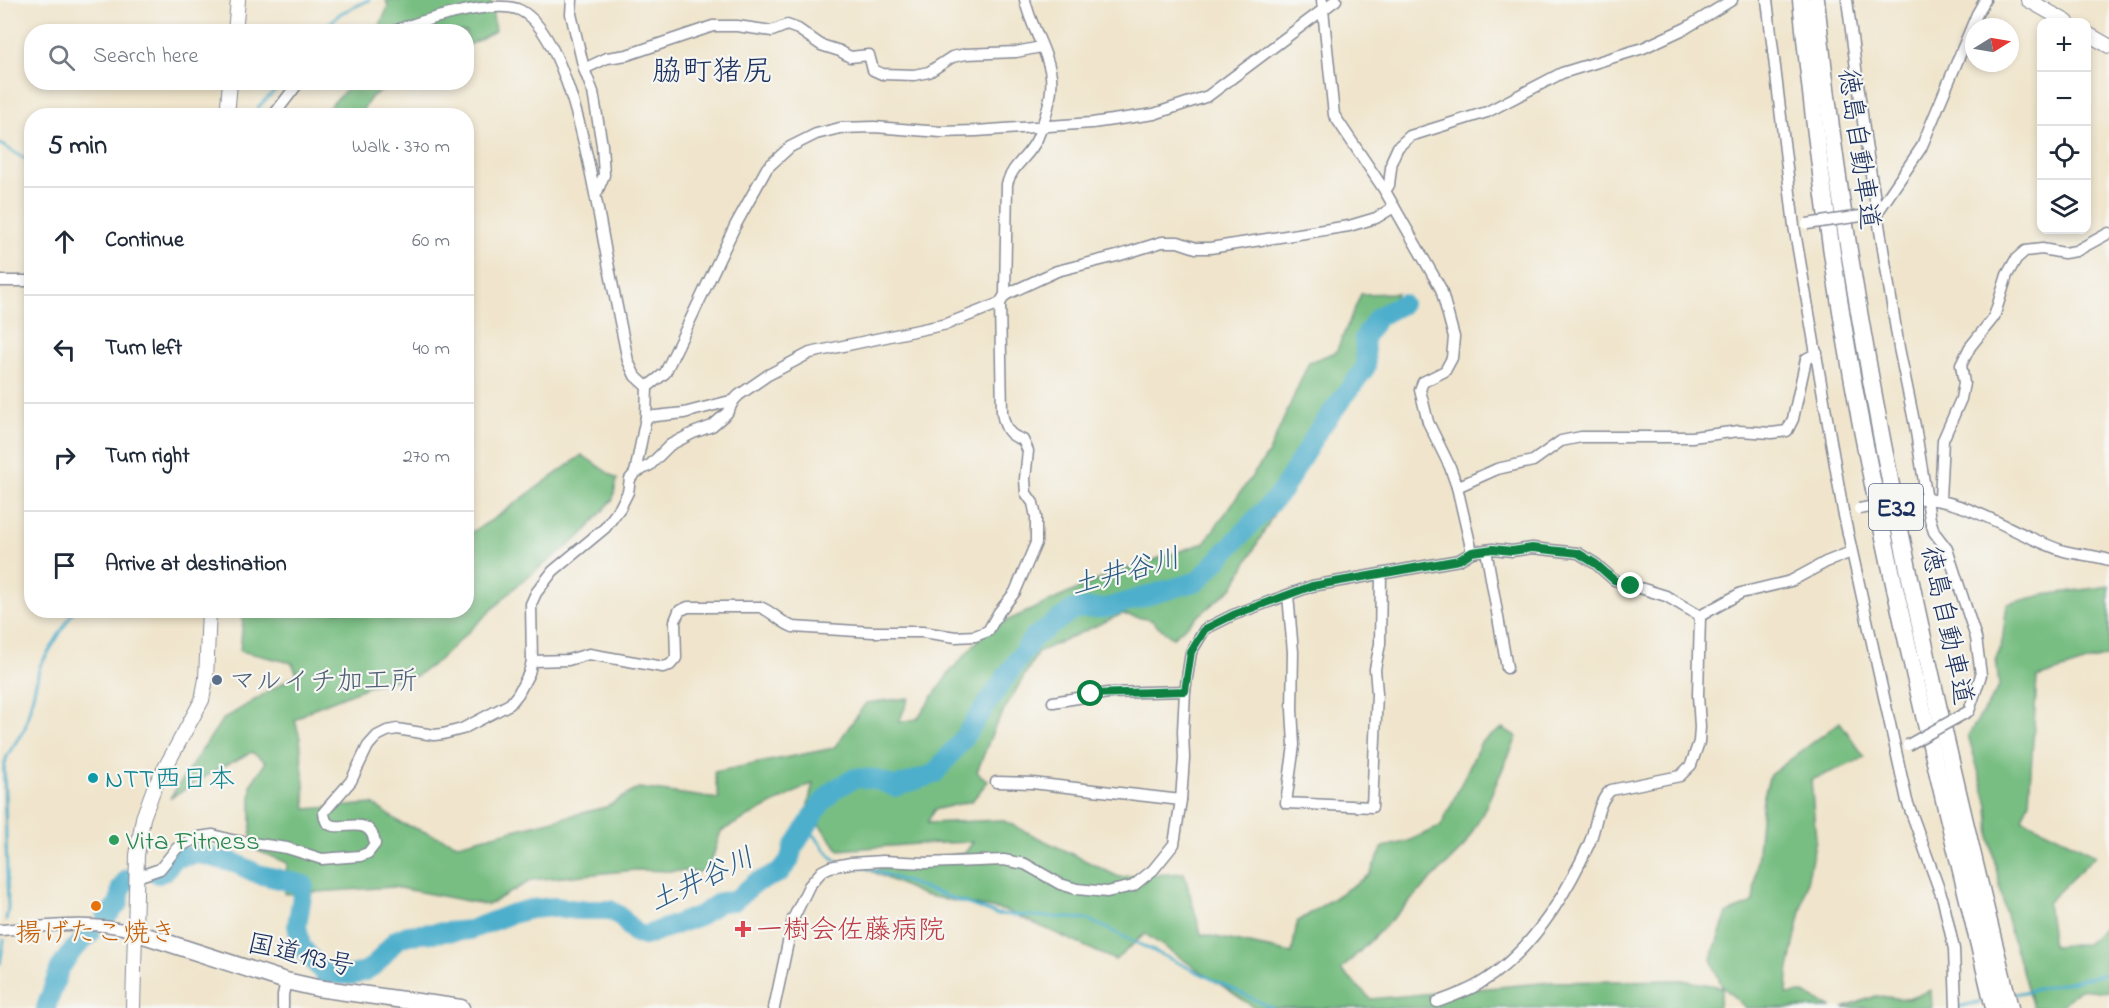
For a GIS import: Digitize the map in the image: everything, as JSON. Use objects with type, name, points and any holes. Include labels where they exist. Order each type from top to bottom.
[{"type":"highway","name":"徳島自動車道","points":[[1801,0],[1829,236],[1859,414],[1902,618],[1994,1008]]},
{"type":"highway","name":"徳島自動車道","points":[[1816,0],[1826,96],[1846,234],[1876,410],[1979,884],[2010,1008]]},
{"type":"highway","points":[[1979,884],[2019,1008]]},
{"type":"highway","name":"国道193号","points":[[134,933],[286,981],[317,988],[460,1008]]},
{"type":"main road","points":[[236,24],[238,0]]},
{"type":"main road","points":[[2028,0],[2060,18]]},
{"type":"main road","points":[[2091,36],[2109,46]]},
{"type":"main road","points":[[228,108],[229,90]]},
{"type":"main road","points":[[133,1008],[137,855],[142,818],[154,788],[202,700],[206,679],[209,618]]},
{"type":"street","points":[[572,0],[571,14],[593,92],[602,145],[604,175],[596,192]]},
{"type":"street","points":[[532,661],[568,660],[589,654],[663,667],[676,658],[675,621],[679,611],[688,607],[760,607],[770,610],[783,624],[793,627],[873,632],[922,632],[956,637],[975,636],[988,631],[1015,592],[1036,543],[1036,517],[1033,503],[1026,493],[1028,451],[1023,440],[1012,436],[1005,428],[1002,413],[1007,184],[1010,174],[1032,150],[1042,127],[1049,99],[1051,73],[1025,0]]},
{"type":"street","points":[[647,387],[665,373],[735,226],[767,168],[790,147],[816,134],[840,128],[874,127],[941,132],[1092,123],[1154,114],[1208,96],[1322,4],[1336,0]]},
{"type":"street","points":[[1385,191],[1389,185],[1392,160],[1398,147],[1410,136],[1487,112],[1562,73],[1643,48],[1686,28],[1732,0]]},
{"type":"street","points":[[1767,0],[1794,226],[1843,511],[1907,801],[1943,900],[1954,949],[1956,1008]]},
{"type":"street","points":[[1847,0],[1877,213],[1926,498],[1934,532],[1947,549],[1976,638],[1981,675],[1969,711],[1896,750]]},
{"type":"street","points":[[1794,226],[1877,213],[1921,148],[1985,0]]},
{"type":"street","points":[[1322,4],[1334,115],[1385,191],[1441,289],[1454,337],[1452,358],[1445,371],[1423,382],[1420,390],[1428,422],[1457,487],[1472,552]]},
{"type":"street","points":[[418,24],[447,15],[494,6],[518,9],[543,32],[558,61],[571,94],[596,192],[628,361],[635,376],[647,387],[646,417],[635,473]]},
{"type":"street","points":[[585,69],[607,58],[627,55],[713,26],[737,26],[772,31],[787,25],[798,29],[821,45],[850,57],[869,55],[873,70],[882,74],[914,75],[929,72],[952,57],[966,54],[1016,52],[1041,47]]},
{"type":"street","points":[[279,108],[293,90]]},
{"type":"street","points":[[646,417],[684,412],[734,400],[768,375],[810,353],[948,324],[1057,271],[1162,242],[1178,242],[1197,248],[1210,248],[1349,226],[1376,218],[1394,207]]},
{"type":"street","points":[[1940,499],[1943,440],[1961,399],[1964,383],[1961,365],[1970,346],[1994,317],[2007,275],[2016,259],[2025,252],[2042,249],[2064,253],[2076,251],[2109,233]]},
{"type":"street","points":[[0,280],[24,281]]},
{"type":"street","points":[[1457,487],[1497,469],[1533,461],[1561,441],[1581,437],[1692,437],[1739,431],[1772,433],[1787,431],[1793,419],[1806,359],[1817,352]]},
{"type":"street","points":[[137,877],[160,869],[177,848],[199,837],[213,835],[286,848],[322,859],[350,858],[368,853],[375,844],[369,829],[360,825],[336,827],[330,825],[324,818],[324,812],[351,781],[368,746],[377,736],[387,730],[410,729],[434,735],[462,729],[510,704],[529,673],[532,661],[531,604],[536,593],[553,571],[605,528],[620,508],[628,492],[630,479],[635,473],[650,465],[670,445],[712,426],[727,412],[734,400]]},
{"type":"street","points":[[1843,511],[1913,498],[1940,499],[2065,551],[2109,560]]},
{"type":"street","points":[[774,1008],[793,920],[809,886],[822,871],[851,863],[883,861],[926,863],[1004,860],[1025,864],[1060,884],[1077,890],[1107,892],[1133,886],[1153,870],[1174,844],[1181,800],[1185,691],[1191,652],[1205,629],[1233,615],[1312,586],[1459,560],[1472,552],[1532,548],[1578,553],[1596,564],[1614,580],[1666,596],[1700,616]]},
{"type":"street","points":[[1486,550],[1507,668]]},
{"type":"street","points":[[1700,616],[1741,593],[1791,581],[1826,562],[1851,552]]},
{"type":"street","points":[[1288,595],[1293,652],[1294,745],[1286,803],[1372,807],[1377,693],[1375,669],[1380,644],[1381,575]]},
{"type":"street","points":[[1437,1002],[1480,984],[1512,960],[1533,936],[1573,877],[1590,842],[1603,797],[1611,790],[1680,776],[1692,765],[1699,742],[1700,727],[1698,695],[1700,616]]},
{"type":"street","points":[[1053,702],[1091,694],[1185,691]]},
{"type":"street","points":[[996,782],[1032,783],[1181,800]]},
{"type":"street","points":[[0,930],[95,925],[116,927],[134,933]]},
{"type":"street","points":[[283,1008],[286,981]]},
{"type":"green space","points":[[386,0],[491,0],[495,31],[474,42],[474,24],[381,24],[388,7]]},
{"type":"green space","points":[[346,90],[384,90],[372,96],[364,108],[328,108]]},
{"type":"green space","points":[[1397,293],[1233,587],[1172,638],[1151,620],[1122,614],[1038,652],[995,726],[977,772],[988,781],[972,801],[934,810],[927,823],[1002,820],[1119,877],[1184,873],[1201,934],[1292,953],[1297,922],[1369,875],[1383,847],[1406,842],[1441,826],[1481,742],[1503,728],[1517,737],[1482,815],[1463,848],[1341,970],[1371,999],[1551,982],[1682,980],[1722,987],[1711,959],[1727,913],[1753,903],[1763,799],[1770,775],[1840,722],[1865,758],[1811,780],[1816,839],[1788,973],[1787,994],[1804,993],[1832,1008],[1746,1008],[1723,987],[1718,1008],[1255,1008],[1145,934],[1115,960],[1007,911],[923,895],[869,870],[965,853],[973,842],[839,850],[807,809],[813,783],[721,831],[708,872],[636,870],[532,880],[488,905],[394,887],[285,894],[287,863],[251,848],[251,784],[266,762],[252,752],[218,769],[170,798],[222,720],[297,674],[292,663],[240,651],[243,618],[474,618],[474,531],[582,455],[617,479],[613,499],[582,535],[521,582],[439,660],[416,676],[372,685],[312,709],[295,720],[300,738],[306,809],[373,804],[401,823],[458,844],[606,807],[639,788],[719,799],[714,772],[834,748],[866,703],[909,698],[899,722],[917,719],[950,672],[988,629],[1112,574],[1204,543],[1268,454],[1309,362],[1336,352],[1361,294]]},
{"type":"green space","points":[[2109,586],[2109,655],[2037,678],[2029,801],[2022,819],[2096,855],[2047,903],[2053,946],[2087,944],[2109,923],[2109,992],[2079,989],[2060,1008],[2033,1008],[2008,924],[1990,840],[1988,805],[1968,735],[1999,687],[1996,658],[2002,642],[2007,604],[2043,595]]},
{"type":"green space","points":[[1931,990],[1932,1008],[1843,1008],[1876,996],[1908,999]]},
{"type":"waterway","points":[[329,24],[341,13],[369,0]]},
{"type":"waterway","points":[[258,108],[276,90]]},
{"type":"waterway","points":[[0,144],[24,158]]},
{"type":"waterway","name":"土井谷川","points":[[158,874],[165,871],[175,858],[200,854],[235,863],[258,874],[304,885],[297,925],[301,946],[324,974],[353,975],[365,971],[375,965],[396,940],[408,935],[470,930],[531,909],[555,907],[610,910],[620,916],[635,933],[644,936],[699,916],[720,902],[734,901],[755,883],[779,873],[789,861],[793,848],[820,805],[835,789],[855,778],[875,779],[895,787],[934,774],[959,744],[1033,638],[1074,609],[1106,608],[1198,581],[1282,491],[1318,431],[1366,367],[1364,338],[1378,317],[1402,304]]},
{"type":"waterway","points":[[6,920],[8,908],[4,768],[7,756],[25,728],[40,666],[69,618]]},
{"type":"waterway","points":[[807,827],[838,862]]},
{"type":"waterway","points":[[862,866],[996,914],[1087,919],[1272,1008]]},
{"type":"waterway","name":"土井谷川","points":[[106,917],[119,903],[121,888],[127,879],[133,880]]},
{"type":"waterway","name":"土井谷川","points":[[46,1008],[60,968],[72,951],[90,934]]},
{"type":"waterway","points":[[0,964],[4,940]]},
{"type":"waterway","points":[[2011,995],[2109,973]]},
{"type":"waterway","points":[[1958,1007],[1987,1000]]},
{"type":"place","name":"マルイチ加工所","points":[[217,680]]},
{"type":"place","name":"NTT西日本","points":[[93,778]]},
{"type":"place","name":"Vita Fitness","points":[[114,840]]},
{"type":"place","name":"揚げたこ焼き","points":[[96,906]]},
{"type":"place","name":"一樹会佐藤病院","points":[[743,929]]},
{"type":"district","name":"脇町猪尻","points":[[712,70]]},
{"type":"route","points":[[1091,694],[1185,691],[1191,652],[1205,629],[1233,615],[1312,586],[1459,560],[1472,552],[1532,548],[1578,553],[1596,564],[1614,580],[1631,586]]}]
